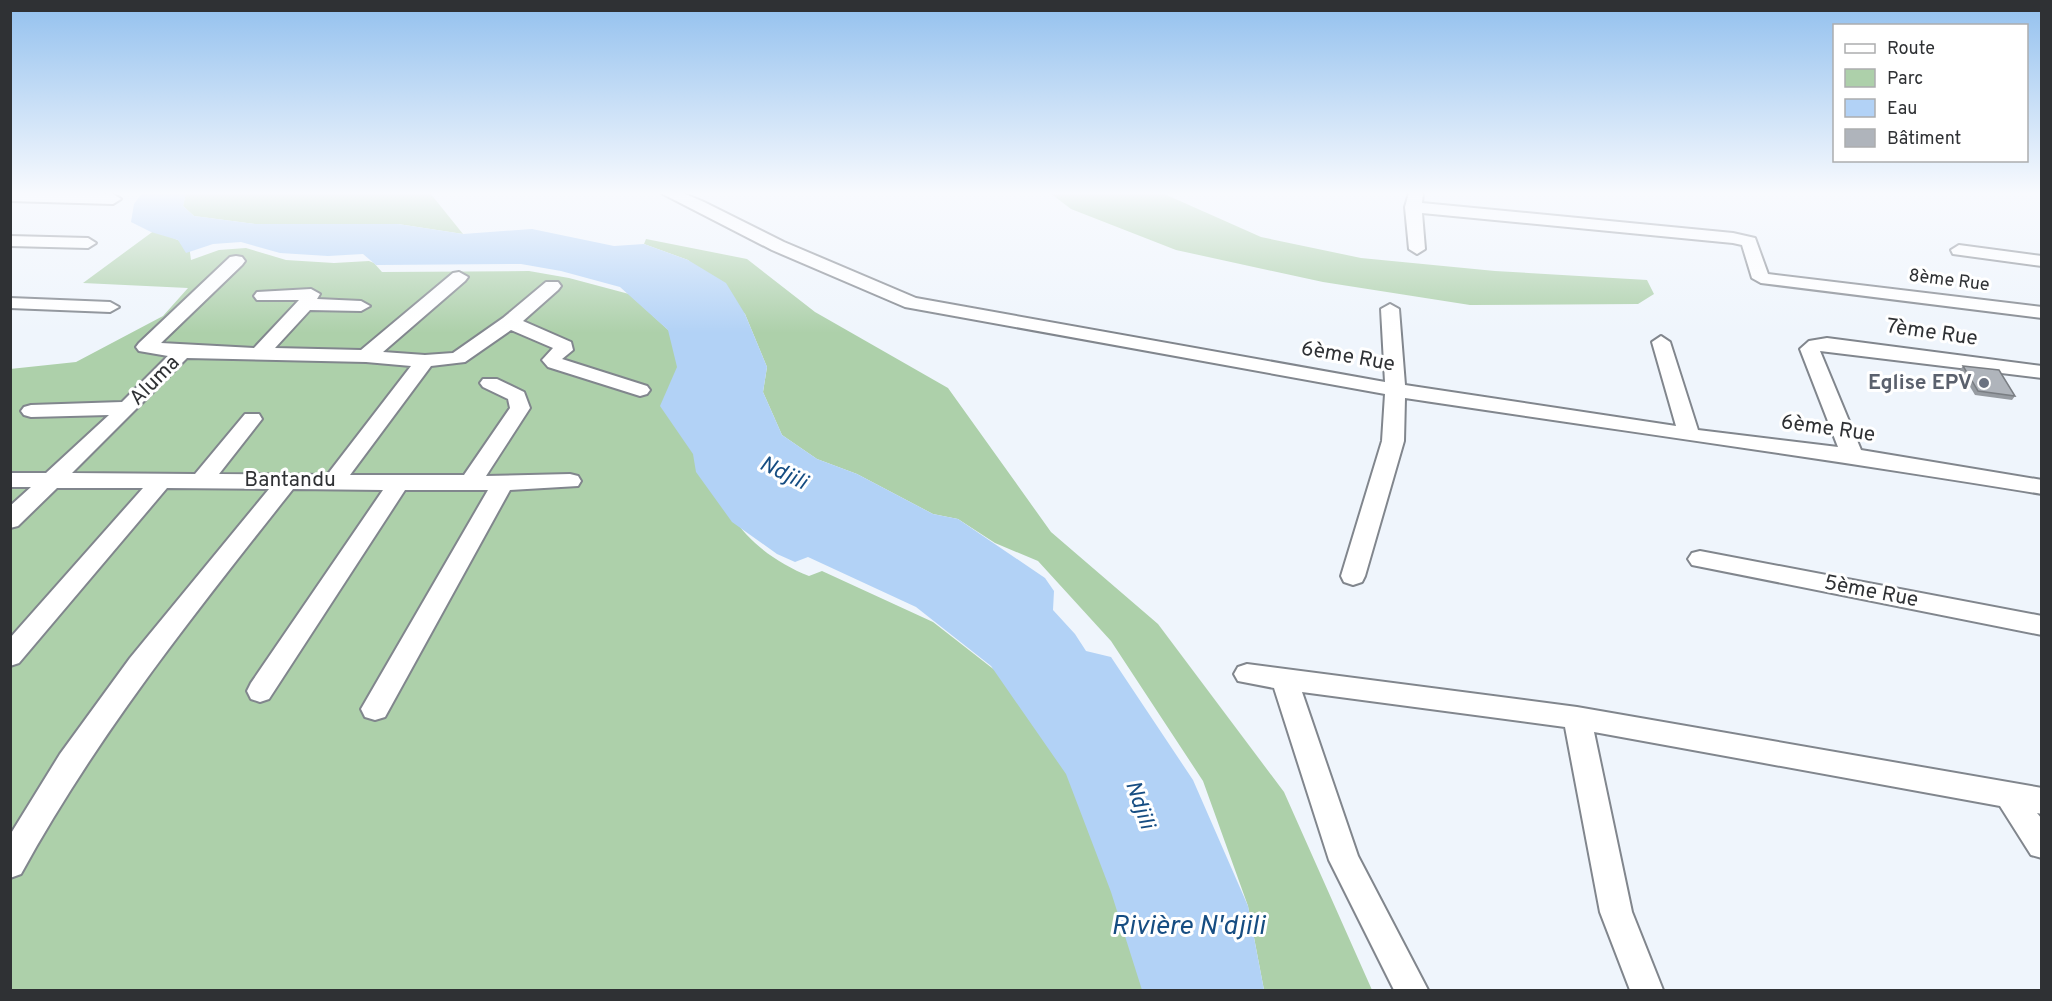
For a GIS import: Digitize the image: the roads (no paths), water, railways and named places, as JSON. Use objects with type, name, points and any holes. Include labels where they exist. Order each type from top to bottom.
[{"type":"street","name":"6ème Rue","points":[[766,240],[911,303],[1395,390],[1689,435],[1852,456],[2042,488]]},
{"type":"street","points":[[1416,240],[1417,249]]},
{"type":"street","name":"8ème Rue","points":[[1740,240],[1749,242],[1761,278],[2042,313]]},
{"type":"street","points":[[10,241],[88,243]]},
{"type":"street","name":"8ème Rue","points":[[1959,250],[2042,261]]},
{"type":"street","points":[[182,352],[146,347],[236,261]]},
{"type":"street","points":[[366,356],[459,277]]},
{"type":"street","name":"Aluma","points":[[10,520],[128,408],[182,352],[366,356],[420,360],[458,358],[510,322],[552,286]]},
{"type":"street","points":[[259,354],[305,304],[311,294],[262,296]]},
{"type":"street","points":[[10,303],[110,306]]},
{"type":"street","points":[[305,304],[361,306]]},
{"type":"street","points":[[1353,576],[1393,441],[1395,390],[1390,309]]},
{"type":"street","points":[[510,322],[564,346],[563,350],[554,356],[552,360],[555,363],[640,390]]},
{"type":"street","points":[[1661,342],[1689,435]]},
{"type":"street","name":"7ème Rue","points":[[1852,456],[1810,349],[1816,345],[1827,344],[2042,372]]},
{"type":"street","points":[[335,480],[420,360]]},
{"type":"street","points":[[470,483],[520,408],[517,396],[490,383]]},
{"type":"street","points":[[31,411],[128,408]]},
{"type":"street","points":[[202,480],[252,419]]},
{"type":"street","name":"Bantandu","points":[[10,480],[335,480],[470,483],[570,481]]},
{"type":"street","points":[[10,656],[162,480]]},
{"type":"street","points":[[10,864],[33,821],[123,688],[288,480]]},
{"type":"street","points":[[260,691],[400,481]]},
{"type":"street","points":[[375,709],[503,483]]},
{"type":"street","name":"5ème Rue","points":[[1700,559],[2042,626]]},
{"type":"street","points":[[1247,674],[1577,718],[2042,801]]},
{"type":"street","points":[[1284,679],[1344,860],[1411,990]]},
{"type":"street","points":[[1577,718],[1616,912],[1647,990]]},
{"type":"street","points":[[2008,794],[2042,845]]},
{"type":"water","name":"Rivière N'djili","points":[[178,240],[584,240],[614,246],[644,244],[688,260],[726,283],[745,314],[767,367],[763,392],[782,435],[817,459],[857,474],[933,514],[958,519],[1045,578],[1054,591],[1053,610],[1075,634],[1086,651],[1111,657],[1193,780],[1248,906],[1264,990],[1142,990],[1111,892],[1066,774],[991,666],[916,607],[808,557],[795,562],[777,554],[732,522],[696,472],[693,454],[660,406],[677,367],[668,330],[620,287],[561,271],[521,264],[376,265],[363,254],[328,256],[280,253],[241,242],[213,244],[186,253]]},
{"type":"place","name":"Eglise EPV","points":[[1984,383]]},
{"type":"water label","name":"Ndjili","points":[[783,474]]},
{"type":"water label","name":"Ndjili","points":[[1139,805]]}]
